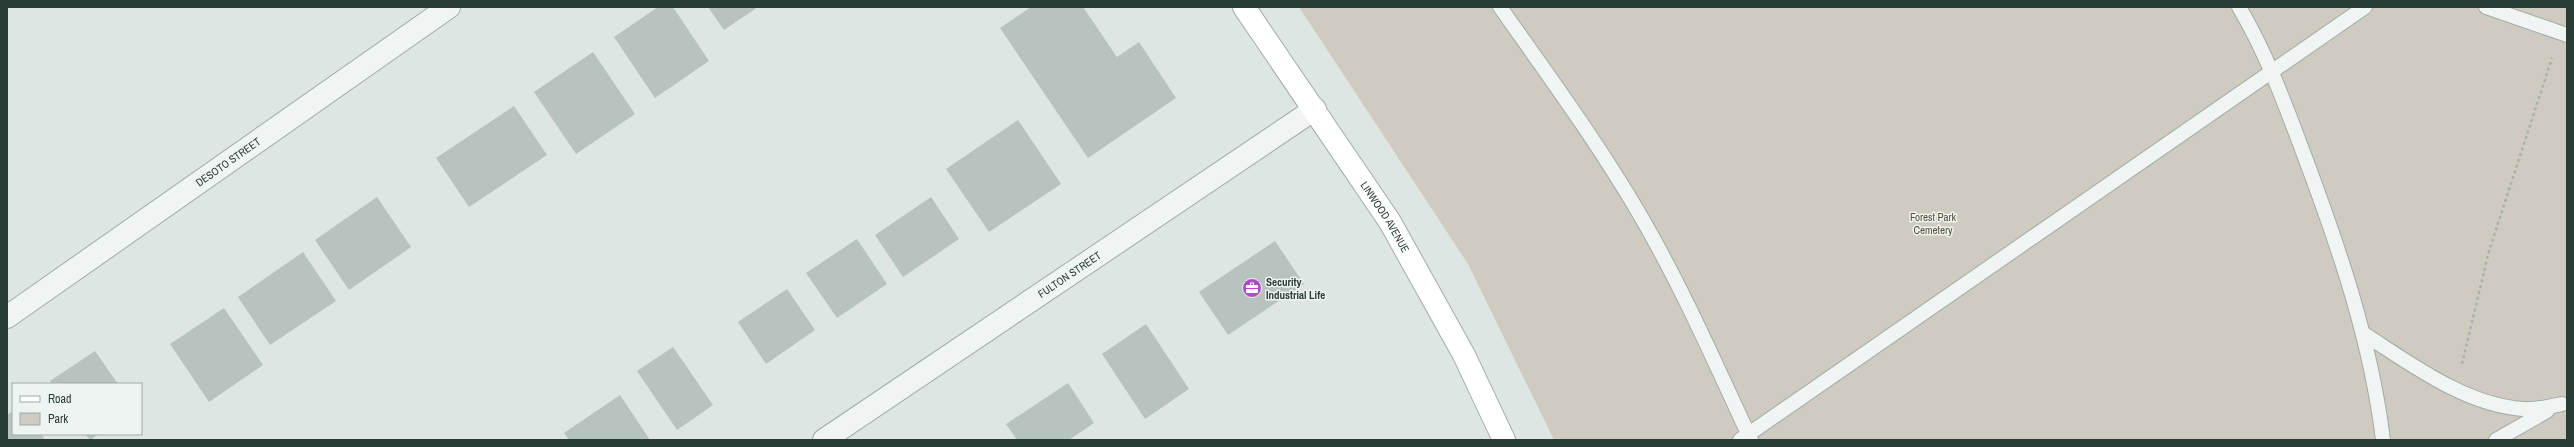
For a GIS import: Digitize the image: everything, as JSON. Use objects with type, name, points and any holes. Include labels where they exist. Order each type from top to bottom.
[{"type":"main road","name":"LINWOOD AVENUE","points":[[1244,7],[1315,109],[1390,222],[1464,355],[1504,440]]},
{"type":"street","name":"DESOTO STREET","points":[[7,317],[449,7]]},
{"type":"street","name":"FULTON STREET","points":[[824,440],[1315,109]]},
{"type":"lane","points":[[1500,7],[1593,140],[1640,215],[1672,275],[1746,438],[2365,7]]},
{"type":"lane","points":[[2239,7],[2258,39],[2273,71],[2326,214],[2364,334],[2375,381],[2383,440]]},
{"type":"lane","points":[[2486,7],[2563,34]]},
{"type":"lane","points":[[2364,334],[2415,367],[2456,388],[2486,401],[2523,409],[2537,410],[2565,403]]},
{"type":"lane","points":[[2496,440],[2517,426],[2565,403]]},
{"type":"path","points":[[2456,388],[2489,251],[2563,34]]},
{"type":"green space","name":"Forest Park Cemetery","points":[[1299,7],[2567,7],[2567,440],[1554,440],[1468,264]]},
{"type":"building","points":[[658,7],[673,7],[709,61],[655,98],[614,37]]},
{"type":"building","points":[[708,7],[758,7],[724,30]]},
{"type":"building","points":[[1031,7],[1083,7],[1117,57],[1139,42],[1176,98],[1088,158],[1000,28]]},
{"type":"building","points":[[593,52],[635,114],[576,154],[534,92]]},
{"type":"building","points":[[514,106],[547,155],[469,207],[436,158]]},
{"type":"building","points":[[1018,120],[1061,184],[989,232],[946,169]]},
{"type":"building","points":[[377,197],[411,247],[349,290],[315,240]]},
{"type":"building","points":[[931,197],[959,239],[903,277],[875,235]]},
{"type":"building","points":[[857,239],[887,284],[837,318],[806,273]]},
{"type":"building","name":"Security Industrial Life","points":[[1275,241],[1304,284],[1228,335],[1199,292]]},
{"type":"building","points":[[303,252],[336,301],[270,345],[238,297]]},
{"type":"building","points":[[787,289],[815,330],[766,364],[738,322]]},
{"type":"building","points":[[224,308],[263,365],[209,402],[170,344]]},
{"type":"building","points":[[1146,324],[1189,389],[1145,419],[1102,354]]},
{"type":"building","points":[[673,347],[713,405],[677,430],[637,371]]},
{"type":"building","points":[[95,351],[117,383],[51,383],[50,381]]},
{"type":"building","points":[[1068,383],[1094,423],[1069,440],[1017,440],[1006,424]]},
{"type":"building","points":[[620,395],[650,440],[569,440],[564,433]]},
{"type":"building","points":[[12,412],[12,435],[42,435],[45,440],[7,440],[7,415]]},
{"type":"building","points":[[86,435],[98,435],[90,440]]},
{"type":"place","name":"Security Industrial Life","points":[[1252,288]]}]
